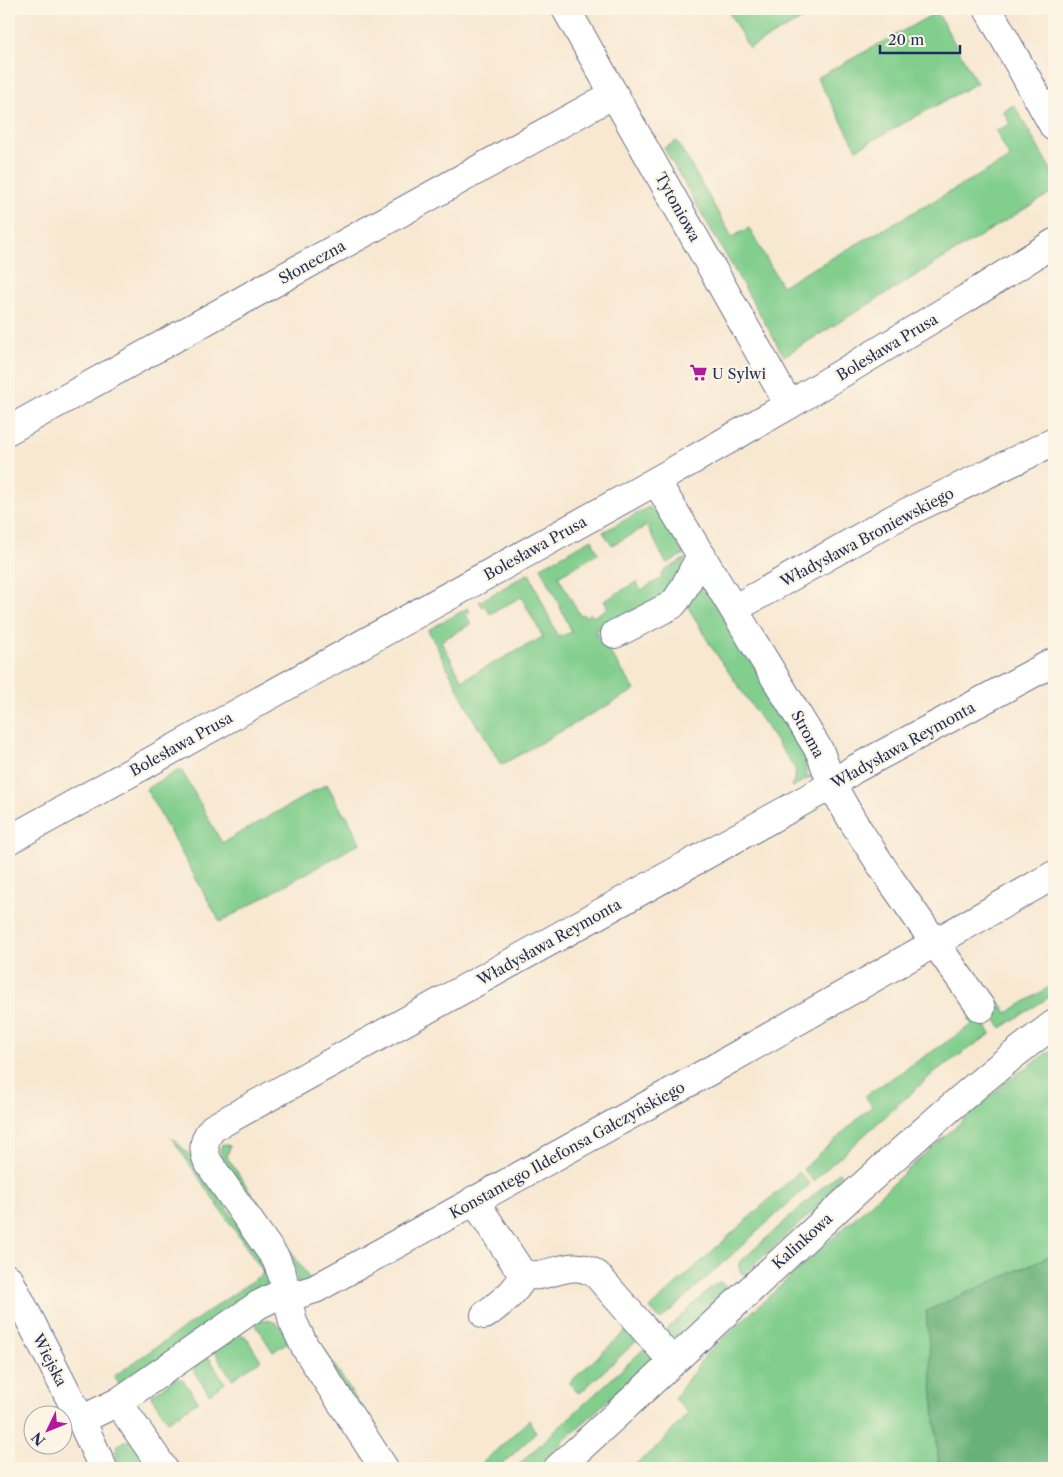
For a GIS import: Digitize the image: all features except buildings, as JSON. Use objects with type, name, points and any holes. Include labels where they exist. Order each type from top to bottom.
[{"type":"street","name":"Tytoniowa","points":[[566,9],[789,405]]},
{"type":"street","points":[[988,9],[1051,115]]},
{"type":"street","name":"Słoneczna","points":[[9,430],[614,94]]},
{"type":"street","name":"Bolesława Prusa","points":[[9,840],[137,757],[656,481],[789,405],[967,298],[1054,243]]},
{"type":"street","name":"Władysława Broniewskiego","points":[[734,609],[893,520],[1054,442]]},
{"type":"street","name":"Stroma","points":[[656,481],[820,752],[832,785],[890,879],[981,1008]]},
{"type":"street","points":[[615,634],[672,605],[678,599],[694,566],[702,556]]},
{"type":"street","name":"Władysława Reymonta","points":[[384,1468],[304,1347],[293,1322],[282,1274],[276,1259],[208,1162],[204,1143],[213,1128],[832,785],[853,770],[1054,662]]},
{"type":"street","name":"Konstantego Ildefonsa Gałczyńskiego","points":[[81,1420],[118,1402],[258,1305],[274,1297],[299,1294],[315,1289],[713,1070],[1054,875]]},
{"type":"street","name":"Kalinkowa","points":[[558,1468],[750,1288],[914,1139],[1016,1053],[1054,1024]]},
{"type":"street","points":[[474,1200],[517,1267],[525,1274],[532,1276],[578,1267],[590,1270],[673,1362]]},
{"type":"street","points":[[485,1316],[508,1298],[517,1288],[525,1274]]},
{"type":"street","name":"Wiejska","points":[[9,1279],[81,1420],[103,1468]]},
{"type":"street","points":[[118,1402],[163,1468]]},
{"type":"green space","points":[[727,9],[821,9],[749,48]]},
{"type":"green space","points":[[937,12],[977,83],[857,149],[817,78]]},
{"type":"green space","points":[[1014,105],[1054,175],[1054,191],[784,356],[664,148],[677,141],[732,237],[749,228],[782,286],[1010,158],[996,131],[1010,124],[1003,111]]},
{"type":"green space","points":[[649,507],[659,514],[684,554],[668,563],[666,563],[647,526],[612,545],[603,532]]},
{"type":"green space","points":[[592,539],[598,554],[558,576],[580,615],[583,614],[585,617],[590,613],[593,617],[608,608],[604,601],[636,582],[641,590],[662,578],[661,574],[664,571],[686,558],[673,591],[595,630],[635,690],[501,765],[480,728],[478,728],[428,630],[468,608],[470,612],[466,614],[471,624],[441,641],[462,680],[543,637],[521,597],[490,614],[485,605],[482,607],[479,602],[529,573],[558,637],[572,632],[541,567]]},
{"type":"green space","points":[[698,576],[810,754],[805,756],[806,775],[811,777],[792,787],[796,770],[712,648],[684,600]]},
{"type":"green space","points":[[181,769],[222,843],[327,784],[344,815],[346,814],[360,843],[220,922],[146,789]]},
{"type":"green space","points":[[1054,984],[1054,994],[1001,1028],[989,1009],[999,1001],[1007,1013]]},
{"type":"green space","points":[[977,1012],[991,1034],[937,1070],[813,1181],[803,1169],[872,1106],[865,1096],[972,1025],[968,1019]]},
{"type":"green space","points":[[1054,1048],[1054,1254],[926,1311],[939,1468],[631,1468],[659,1445],[688,1413],[674,1399],[707,1353],[1006,1082]]},
{"type":"green space","points":[[171,1137],[190,1155],[270,1270],[270,1281],[120,1386],[114,1376],[264,1273]]},
{"type":"green space","points":[[222,1144],[230,1146],[227,1157],[311,1281],[297,1285],[296,1271],[292,1262],[222,1160],[220,1151]]},
{"type":"green space","points":[[799,1172],[810,1184],[660,1320],[650,1308]]},
{"type":"green space","points":[[839,1172],[842,1174],[821,1204],[743,1275],[739,1269],[739,1263]]},
{"type":"green space","points":[[1054,1254],[1054,1468],[939,1468],[926,1311]]},
{"type":"green space","points":[[720,1282],[729,1289],[667,1346],[658,1338],[715,1284]]},
{"type":"green space","points":[[261,1320],[271,1321],[279,1325],[289,1341],[273,1352],[257,1327],[256,1322]]},
{"type":"green space","points":[[628,1329],[640,1338],[580,1393],[576,1391],[569,1383]]},
{"type":"green space","points":[[239,1334],[245,1336],[261,1360],[232,1379],[214,1351]]},
{"type":"green space","points":[[315,1335],[367,1416],[364,1418],[312,1337]]},
{"type":"green space","points":[[647,1346],[654,1357],[535,1468],[515,1468]]},
{"type":"green space","points":[[208,1356],[225,1383],[209,1394],[194,1372],[195,1365]]},
{"type":"green space","points":[[177,1377],[183,1380],[198,1401],[168,1421],[151,1396]]},
{"type":"green space","points":[[529,1420],[536,1433],[498,1468],[477,1468]]},
{"type":"green space","points":[[124,1441],[134,1441],[151,1468],[121,1468],[116,1456],[116,1449]]},
{"type":"place","name":"U Sylwi","points":[[698,373]]}]
